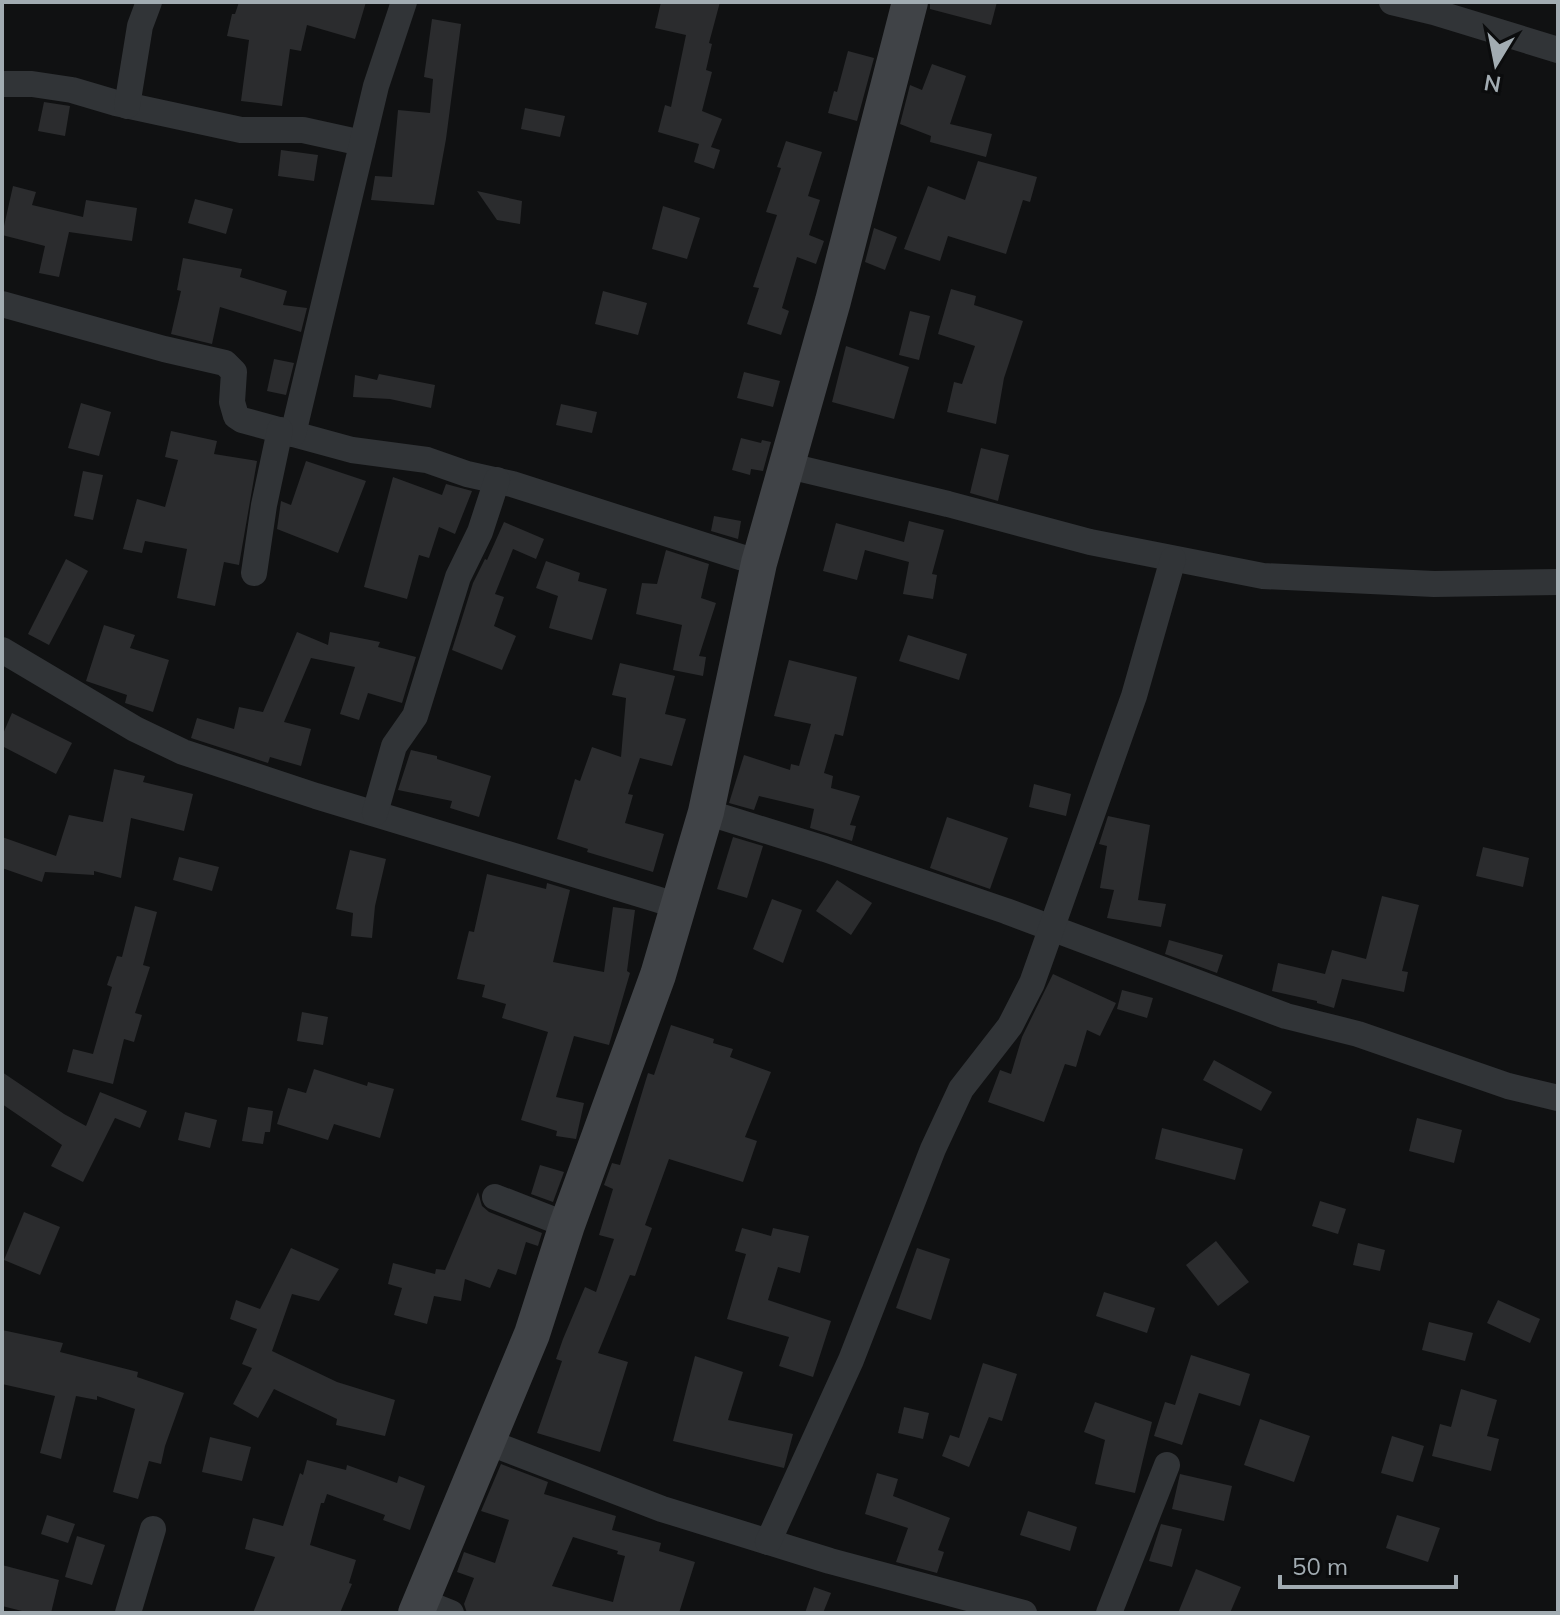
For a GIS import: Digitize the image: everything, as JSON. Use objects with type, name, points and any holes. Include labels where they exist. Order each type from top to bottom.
[{"type":"street","points":[[127,106],[140,26],[149,2]]},
{"type":"street","points":[[254,573],[264,505],[287,432],[376,86],[404,2]]},
{"type":"street","points":[[429,1609],[488,1442],[532,1334],[567,1225],[658,975],[679,906],[706,812],[759,563],[833,301],[910,2]]},
{"type":"street","points":[[1392,2],[1558,50]]},
{"type":"street","points":[[2,84],[32,84],[72,90],[127,106],[241,130],[303,130],[362,143]]},
{"type":"street","points":[[2,304],[225,363],[234,372],[232,402],[236,416],[352,450],[427,460],[759,563]]},
{"type":"street","points":[[785,465],[1090,542],[1263,576],[1434,584],[1558,582]]},
{"type":"street","points":[[375,813],[394,746],[415,716],[458,577],[480,532],[497,480]]},
{"type":"street","points":[[768,1542],[851,1360],[933,1149],[961,1089],[1010,1026],[1032,983],[1129,709],[1173,559]]},
{"type":"street","points":[[2,650],[135,729],[183,752],[679,906]]},
{"type":"street","points":[[706,812],[825,849],[1286,1016],[1358,1034],[1508,1086],[1558,1098]]},
{"type":"street","points":[[495,1197],[567,1225]]},
{"type":"street","points":[[488,1442],[662,1509],[768,1542],[1024,1613]]},
{"type":"street","points":[[1109,1613],[1167,1465]]},
{"type":"street","points":[[128,1613],[153,1529]]},
{"type":"building","points":[[239,2],[366,2],[355,39],[307,25],[301,51],[290,49],[282,106],[241,101],[249,40],[227,36],[232,14],[235,14]]},
{"type":"building","points":[[661,2],[720,2],[709,43],[712,44],[706,70],[712,72],[702,111],[722,119],[711,147],[720,150],[714,169],[694,162],[699,144],[658,132],[665,105],[671,107],[686,35],[655,28]]},
{"type":"building","points":[[930,2],[997,2],[991,25],[930,9]]},
{"type":"building","points":[[432,19],[461,24],[434,205],[371,200],[375,176],[392,177],[398,110],[430,113],[433,79],[424,77]]},
{"type":"building","points":[[848,51],[874,58],[857,121],[828,113]]},
{"type":"building","points":[[932,64],[966,76],[950,124],[992,134],[986,157],[930,142],[931,136],[900,124],[910,85],[922,90]]},
{"type":"building","points":[[44,102],[70,106],[65,136],[38,131]]},
{"type":"building","points":[[525,108],[565,116],[560,137],[521,129]]},
{"type":"building","points":[[786,141],[822,152],[808,196],[820,200],[809,235],[824,241],[816,264],[797,257],[782,308],[789,311],[781,335],[747,324],[759,288],[753,287],[777,215],[766,212],[781,168],[777,167]]},
{"type":"building","points":[[281,150],[318,155],[314,181],[278,176]]},
{"type":"building","points":[[978,161],[1037,177],[1030,202],[1023,200],[1006,254],[948,236],[940,261],[904,249],[928,186],[965,200]]},
{"type":"building","points":[[13,186],[36,192],[32,205],[83,217],[86,200],[137,208],[132,241],[69,232],[59,277],[39,273],[45,246],[2,235]]},
{"type":"building","points":[[477,191],[522,201],[520,224],[497,220]]},
{"type":"building","points":[[195,199],[233,209],[226,234],[188,223]]},
{"type":"building","points":[[663,206],[700,218],[687,259],[652,249]]},
{"type":"building","points":[[874,228],[897,237],[885,270],[865,262]]},
{"type":"building","points":[[183,258],[242,269],[240,277],[287,291],[283,305],[307,308],[301,332],[220,307],[212,344],[171,334],[181,291],[177,290]]},
{"type":"building","points":[[951,289],[976,296],[974,305],[1023,321],[1004,378],[996,424],[947,412],[954,382],[962,384],[975,346],[938,334]]},
{"type":"building","points":[[603,291],[647,303],[638,335],[595,324]]},
{"type":"building","points":[[910,311],[930,316],[919,360],[899,355]]},
{"type":"building","points":[[846,346],[909,367],[894,419],[832,402]]},
{"type":"building","points":[[274,359],[294,363],[286,395],[267,391]]},
{"type":"building","points":[[744,372],[780,381],[773,407],[737,398]]},
{"type":"building","points":[[379,374],[435,385],[431,408],[390,399],[353,397],[355,375],[377,380]]},
{"type":"building","points":[[81,403],[111,412],[99,456],[68,448]]},
{"type":"building","points":[[561,404],[597,412],[592,433],[556,425]]},
{"type":"building","points":[[171,431],[217,441],[214,454],[257,461],[239,565],[224,562],[215,606],[177,598],[187,549],[145,541],[142,553],[123,549],[137,499],[165,507],[178,460],[165,457]]},
{"type":"building","points":[[741,438],[771,442],[763,471],[751,469],[750,475],[732,470]]},
{"type":"building","points":[[981,448],[1009,455],[998,501],[970,493]]},
{"type":"building","points":[[306,461],[366,481],[338,553],[277,529],[281,501],[291,505]]},
{"type":"building","points":[[83,471],[103,475],[93,520],[74,516]]},
{"type":"building","points":[[393,477],[442,495],[446,484],[472,491],[455,534],[439,527],[429,558],[419,555],[407,599],[364,587]]},
{"type":"building","points":[[714,516],[741,521],[738,539],[711,531]]},
{"type":"building","points":[[909,521],[944,530],[932,574],[937,575],[933,599],[903,594],[909,562],[865,550],[857,580],[823,571],[836,523],[904,542]]},
{"type":"building","points":[[504,522],[544,539],[536,559],[513,549],[495,594],[504,597],[494,626],[516,636],[502,670],[452,650],[473,583]]},
{"type":"building","points":[[666,550],[709,564],[701,598],[716,603],[699,656],[706,657],[703,676],[673,670],[682,625],[636,614],[642,583],[657,584]]},
{"type":"building","points":[[66,559],[88,571],[49,645],[28,634]]},
{"type":"building","points":[[546,561],[580,573],[578,581],[607,589],[592,640],[549,628],[558,596],[536,588]]},
{"type":"building","points":[[104,625],[135,635],[130,648],[169,660],[153,712],[125,703],[127,695],[86,681]]},
{"type":"building","points":[[297,632],[328,645],[330,632],[380,642],[378,647],[416,657],[402,703],[368,693],[359,720],[340,714],[355,667],[311,658],[284,722],[311,729],[301,766],[270,757],[268,763],[191,738],[197,718],[234,729],[239,707],[263,712]]},
{"type":"building","points":[[908,635],[967,654],[959,680],[899,661]]},
{"type":"building","points":[[789,660],[857,677],[843,736],[835,734],[824,773],[833,776],[831,788],[860,796],[850,825],[856,826],[852,841],[810,828],[814,809],[759,796],[754,810],[729,803],[744,755],[790,770],[791,764],[799,766],[811,724],[774,716]]},
{"type":"building","points":[[620,663],[675,676],[665,714],[686,719],[672,766],[640,758],[628,794],[633,795],[625,823],[664,834],[653,872],[587,852],[588,849],[557,839],[575,779],[580,781],[592,747],[621,757],[626,698],[612,695]]},
{"type":"building","points":[[12,713],[72,743],[56,774],[2,746],[2,736]]},
{"type":"building","points":[[411,750],[491,776],[479,817],[450,808],[452,801],[398,790]]},
{"type":"building","points":[[114,769],[145,776],[143,782],[193,794],[184,831],[131,818],[121,878],[94,871],[94,875],[45,872],[42,882],[2,868],[2,837],[56,856],[69,815],[103,822]]},
{"type":"building","points":[[1034,784],[1071,794],[1066,816],[1029,807]]},
{"type":"building","points":[[1108,816],[1150,825],[1138,900],[1166,904],[1161,927],[1107,918],[1114,890],[1100,888],[1107,846],[1099,844]]},
{"type":"building","points":[[947,817],[1008,838],[990,889],[930,868]]},
{"type":"building","points":[[733,837],[763,846],[747,898],[717,889]]},
{"type":"building","points":[[1483,847],[1529,858],[1523,887],[1476,876]]},
{"type":"building","points":[[350,850],[386,859],[375,906],[372,938],[351,936],[353,913],[336,909]]},
{"type":"building","points":[[179,857],[219,867],[212,891],[173,880]]},
{"type":"building","points":[[487,874],[546,889],[547,883],[570,890],[553,962],[604,972],[613,907],[635,910],[627,971],[630,973],[609,1045],[574,1036],[556,1097],[584,1103],[576,1139],[556,1136],[557,1131],[521,1120],[548,1032],[502,1018],[506,1004],[482,997],[485,985],[457,979],[469,931],[474,932]]},
{"type":"building","points":[[837,880],[872,903],[851,935],[816,911]]},
{"type":"building","points":[[1382,896],[1419,905],[1402,971],[1408,972],[1404,992],[1342,979],[1334,1008],[1272,991],[1278,963],[1325,974],[1332,950],[1366,959]]},
{"type":"building","points":[[772,899],[802,910],[783,963],[753,949]]},
{"type":"building","points":[[135,906],[157,912],[143,965],[150,967],[135,1013],[142,1015],[134,1042],[124,1039],[113,1084],[67,1072],[73,1049],[93,1054],[112,987],[107,985],[117,956],[122,957]]},
{"type":"building","points":[[1169,940],[1223,955],[1217,973],[1165,954]]},
{"type":"building","points":[[1053,974],[1116,1003],[1100,1036],[1087,1030],[1076,1067],[1065,1064],[1044,1122],[988,1102],[1000,1070],[1011,1074],[1022,1037]]},
{"type":"building","points":[[1122,990],[1153,998],[1147,1018],[1117,1009]]},
{"type":"building","points":[[302,1012],[328,1017],[323,1045],[297,1041]]},
{"type":"building","points":[[671,1025],[714,1039],[713,1043],[733,1049],[730,1057],[771,1072],[745,1137],[757,1141],[743,1182],[669,1159],[645,1225],[652,1228],[635,1276],[630,1275],[598,1353],[628,1362],[600,1452],[537,1433],[562,1361],[556,1359],[563,1339],[585,1287],[596,1292],[614,1239],[599,1235],[613,1189],[604,1185],[612,1163],[620,1165],[648,1073],[654,1075]]},
{"type":"building","points":[[1214,1060],[1272,1092],[1261,1111],[1203,1080]]},
{"type":"building","points":[[314,1069],[367,1086],[368,1082],[394,1089],[380,1138],[334,1124],[328,1140],[277,1124],[288,1088],[306,1093]]},
{"type":"building","points":[[2,1072],[86,1126],[100,1092],[147,1111],[140,1128],[115,1118],[83,1182],[51,1166],[62,1145],[2,1104]]},
{"type":"building","points":[[248,1107],[273,1111],[270,1132],[265,1132],[263,1144],[242,1141]]},
{"type":"building","points":[[185,1112],[217,1120],[210,1148],[178,1140]]},
{"type":"building","points":[[1417,1118],[1462,1130],[1454,1163],[1409,1151]]},
{"type":"building","points":[[1162,1128],[1243,1149],[1235,1180],[1155,1159]]},
{"type":"building","points":[[540,1165],[564,1172],[553,1202],[531,1194]]},
{"type":"building","points":[[478,1192],[482,1206],[489,1212],[542,1233],[538,1246],[526,1242],[516,1275],[498,1269],[490,1288],[465,1279],[461,1301],[434,1296],[427,1324],[394,1315],[402,1288],[388,1284],[393,1263],[435,1274],[436,1269],[445,1270]]},
{"type":"building","points":[[1320,1201],[1346,1209],[1338,1234],[1312,1226]]},
{"type":"building","points":[[24,1212],[60,1227],[40,1275],[4,1260]]},
{"type":"building","points":[[742,1228],[771,1236],[773,1228],[809,1236],[800,1273],[778,1267],[768,1300],[831,1321],[813,1377],[779,1366],[789,1337],[727,1319],[746,1254],[735,1251]]},
{"type":"building","points":[[1216,1241],[1249,1282],[1218,1306],[1186,1265]]},
{"type":"building","points":[[1358,1243],[1385,1250],[1380,1271],[1353,1265]]},
{"type":"building","points":[[291,1248],[339,1269],[319,1301],[292,1294],[272,1351],[337,1382],[395,1400],[385,1436],[336,1425],[337,1419],[274,1389],[258,1418],[233,1404],[252,1368],[242,1364],[257,1329],[230,1319],[236,1300],[260,1309]]},
{"type":"building","points":[[917,1248],[950,1259],[931,1320],[896,1308]]},
{"type":"building","points":[[1104,1292],[1155,1308],[1147,1333],[1096,1316]]},
{"type":"building","points":[[1498,1300],[1540,1319],[1530,1343],[1487,1323]]},
{"type":"building","points":[[1429,1322],[1473,1333],[1465,1361],[1422,1350]]},
{"type":"building","points":[[2,1330],[63,1343],[60,1352],[138,1372],[137,1377],[184,1393],[161,1464],[149,1461],[138,1499],[113,1492],[135,1409],[97,1396],[97,1400],[76,1396],[61,1459],[40,1453],[55,1396],[2,1384]]},
{"type":"building","points":[[1191,1355],[1250,1374],[1240,1406],[1199,1393],[1182,1445],[1154,1436],[1165,1402],[1175,1405]]},
{"type":"building","points":[[695,1356],[743,1372],[728,1420],[793,1434],[784,1468],[673,1441]]},
{"type":"building","points":[[983,1363],[1017,1374],[1002,1421],[989,1417],[969,1467],[942,1456],[950,1435],[959,1438]]},
{"type":"building","points":[[1461,1389],[1497,1400],[1487,1436],[1499,1439],[1491,1471],[1432,1456],[1440,1424],[1451,1427]]},
{"type":"building","points":[[1095,1402],[1152,1422],[1135,1493],[1095,1484],[1105,1440],[1084,1432]]},
{"type":"building","points":[[904,1407],[929,1413],[923,1439],[898,1433]]},
{"type":"building","points":[[1260,1419],[1310,1436],[1294,1482],[1244,1465]]},
{"type":"building","points":[[1392,1436],[1424,1446],[1413,1482],[1381,1473]]},
{"type":"building","points":[[210,1437],[251,1447],[242,1481],[202,1472]]},
{"type":"building","points":[[307,1460],[346,1470],[347,1465],[397,1483],[399,1476],[425,1486],[410,1530],[383,1520],[385,1515],[327,1494],[324,1503],[321,1503],[310,1545],[356,1560],[349,1583],[352,1584],[340,1613],[253,1613],[275,1557],[245,1549],[253,1518],[283,1526]]},
{"type":"building","points":[[501,1464],[548,1482],[544,1494],[616,1516],[612,1530],[661,1543],[659,1551],[695,1562],[679,1613],[467,1613],[464,1604],[474,1578],[457,1572],[464,1552],[495,1563],[509,1520],[481,1511]],"holes":[[[573,1537],[618,1551],[617,1554],[625,1556],[613,1602],[552,1586]]]},
{"type":"building","points":[[877,1473],[898,1479],[893,1496],[950,1518],[938,1550],[944,1552],[937,1573],[896,1562],[908,1528],[865,1514]]},
{"type":"building","points":[[1180,1474],[1232,1486],[1224,1521],[1172,1509]]},
{"type":"building","points":[[1028,1511],[1077,1527],[1070,1551],[1020,1535]]},
{"type":"building","points":[[47,1515],[75,1524],[68,1543],[41,1534]]},
{"type":"building","points":[[1397,1515],[1440,1528],[1428,1562],[1386,1548]]},
{"type":"building","points":[[1161,1524],[1182,1529],[1172,1567],[1149,1561]]},
{"type":"building","points":[[77,1536],[105,1545],[92,1585],[65,1577]]},
{"type":"building","points":[[2,1565],[59,1580],[51,1613],[30,1613],[2,1606]]},
{"type":"building","points":[[1196,1569],[1241,1587],[1230,1613],[1178,1613]]},
{"type":"building","points":[[814,1587],[831,1593],[823,1613],[805,1613]]}]
